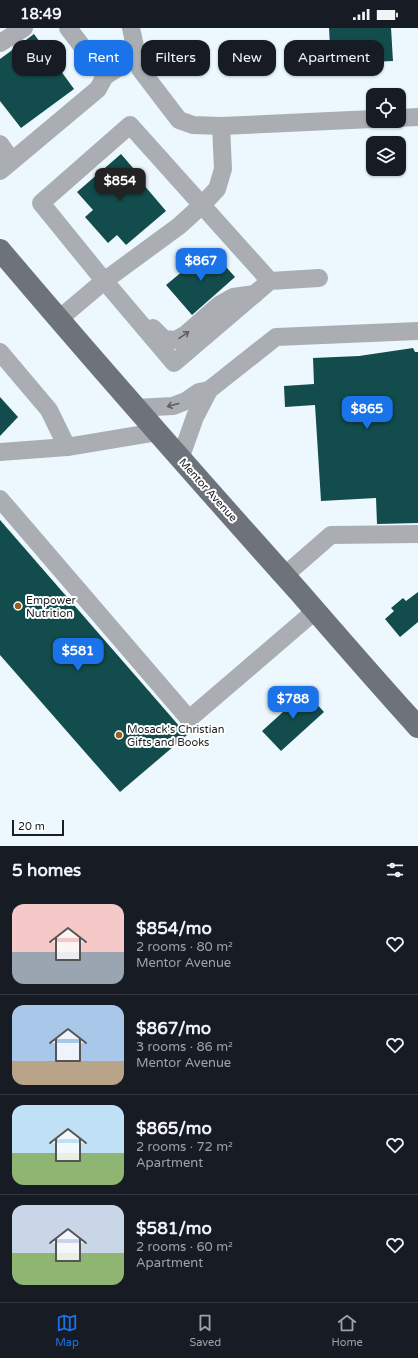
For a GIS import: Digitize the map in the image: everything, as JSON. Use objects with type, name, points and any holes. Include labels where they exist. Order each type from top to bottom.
[{"type":"main road","name":"Mentor Avenue","points":[[0,250],[135,408],[418,727]]},
{"type":"lane","points":[[0,42],[24,28]]},
{"type":"lane","points":[[68,28],[77,40]]},
{"type":"lane","points":[[131,28],[140,69],[179,120],[193,125],[221,126],[366,119]]},
{"type":"lane","points":[[133,58],[141,55]]},
{"type":"lane","points":[[3,168],[98,89],[105,76]]},
{"type":"lane","points":[[406,118],[418,117]]},
{"type":"lane","points":[[270,282],[130,125],[41,203],[104,281],[174,363],[270,282],[319,278]]},
{"type":"lane","points":[[59,319],[104,281],[179,226],[217,190],[223,169],[221,126]]},
{"type":"lane","points":[[0,144],[3,168]]},
{"type":"lane","points":[[135,408],[173,406],[186,401],[199,392],[208,390],[276,337],[418,331]]},
{"type":"lane","points":[[0,352],[49,410],[67,447]]},
{"type":"lane","points":[[180,459],[208,390]]},
{"type":"lane","points":[[0,452],[67,447],[157,432]]},
{"type":"lane","points":[[0,499],[189,719],[315,611]]},
{"type":"lane","points":[[284,576],[331,535],[418,534]]},
{"type":"building","points":[[329,28],[391,28],[393,61],[384,61],[384,40],[330,40]]},
{"type":"building","points":[[34,34],[38,40],[26,40]]},
{"type":"building","points":[[12,50],[12,76],[65,76],[74,89],[21,128],[0,101],[0,59]]},
{"type":"building","points":[[121,154],[140,176],[138,178],[166,211],[126,245],[117,235],[108,243],[85,217],[93,210],[77,192]]},
{"type":"building","points":[[211,250],[235,277],[192,315],[166,285],[201,256],[202,258]]},
{"type":"building","points":[[413,348],[415,352],[418,352],[418,523],[377,524],[376,498],[321,501],[315,405],[285,407],[284,386],[314,384],[313,358],[359,356]]},
{"type":"building","points":[[0,397],[18,417],[0,436]]},
{"type":"building","points":[[0,520],[187,735],[120,792],[0,655]]},
{"type":"building","points":[[418,592],[418,622],[400,637],[385,619],[394,611],[391,608],[403,598],[406,601]]},
{"type":"building","points":[[304,690],[324,712],[281,751],[262,731],[283,712],[281,710],[296,695],[298,697]]},
{"type":"place","name":"Empower Nutrition","points":[[18,606]]},
{"type":"place","name":"Mosack's Christian Gifts and Books","points":[[119,735]]}]
